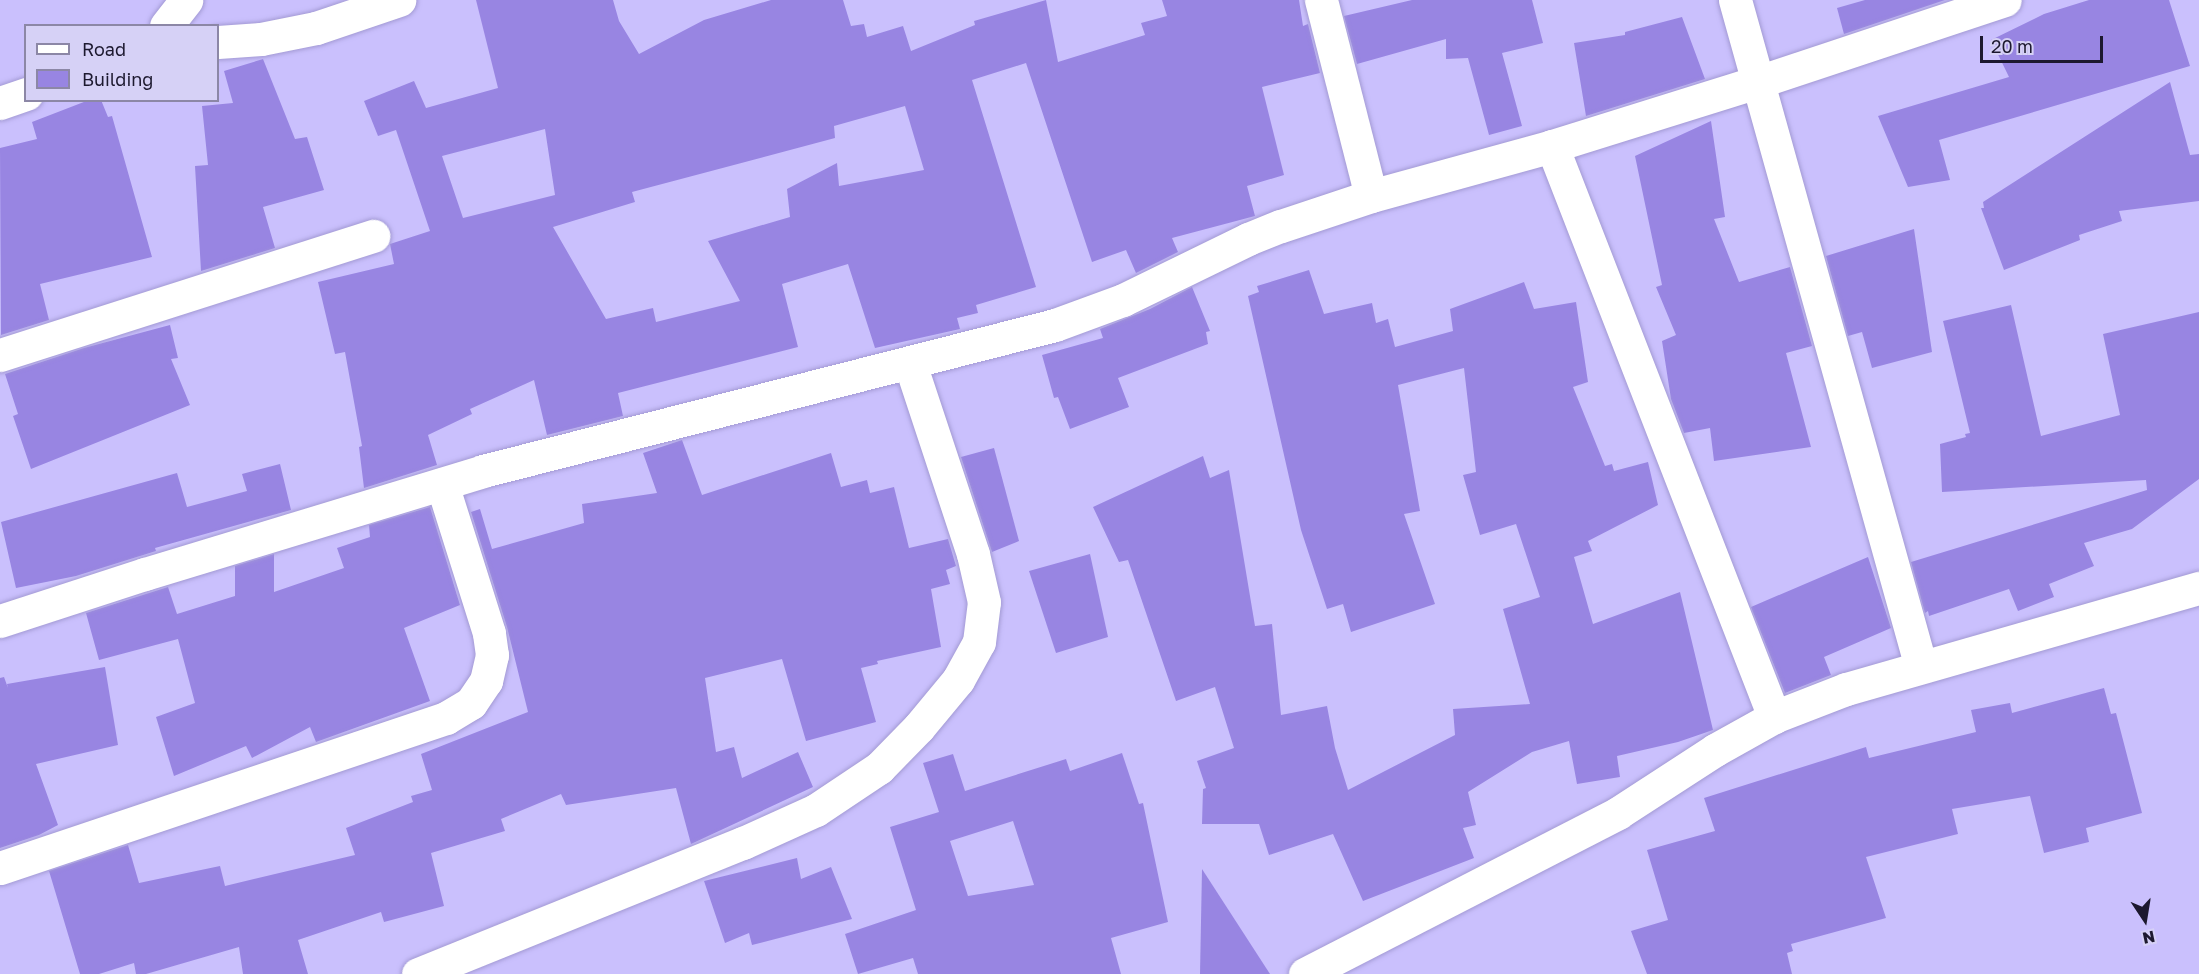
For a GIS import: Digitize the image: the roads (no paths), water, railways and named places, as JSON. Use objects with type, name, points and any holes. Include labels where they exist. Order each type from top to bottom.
[{"type":"street","points":[[168,24],[186,0]]},
{"type":"street","points":[[219,42],[261,39],[316,28],[399,0]]},
{"type":"street","points":[[1321,0],[1371,196]]},
{"type":"street","points":[[1735,0],[1921,666]]},
{"type":"street","points":[[0,621],[145,574],[483,471],[1055,324],[1123,300],[1248,239],[1371,196],[1552,146],[1758,82],[2005,0]]},
{"type":"street","points":[[0,103],[24,95]]},
{"type":"street","points":[[1552,146],[1773,717]]},
{"type":"street","points":[[0,355],[374,236]]},
{"type":"street","points":[[418,974],[743,843],[816,810],[879,768],[919,727],[958,680],[979,642],[984,602],[973,554],[910,363]]},
{"type":"street","points":[[0,868],[446,718],[471,703],[486,681],[492,655],[489,633],[442,484]]},
{"type":"street","points":[[1305,974],[1618,813],[1715,750],[1773,717],[1846,689],[1921,666],[2199,588]]}]
